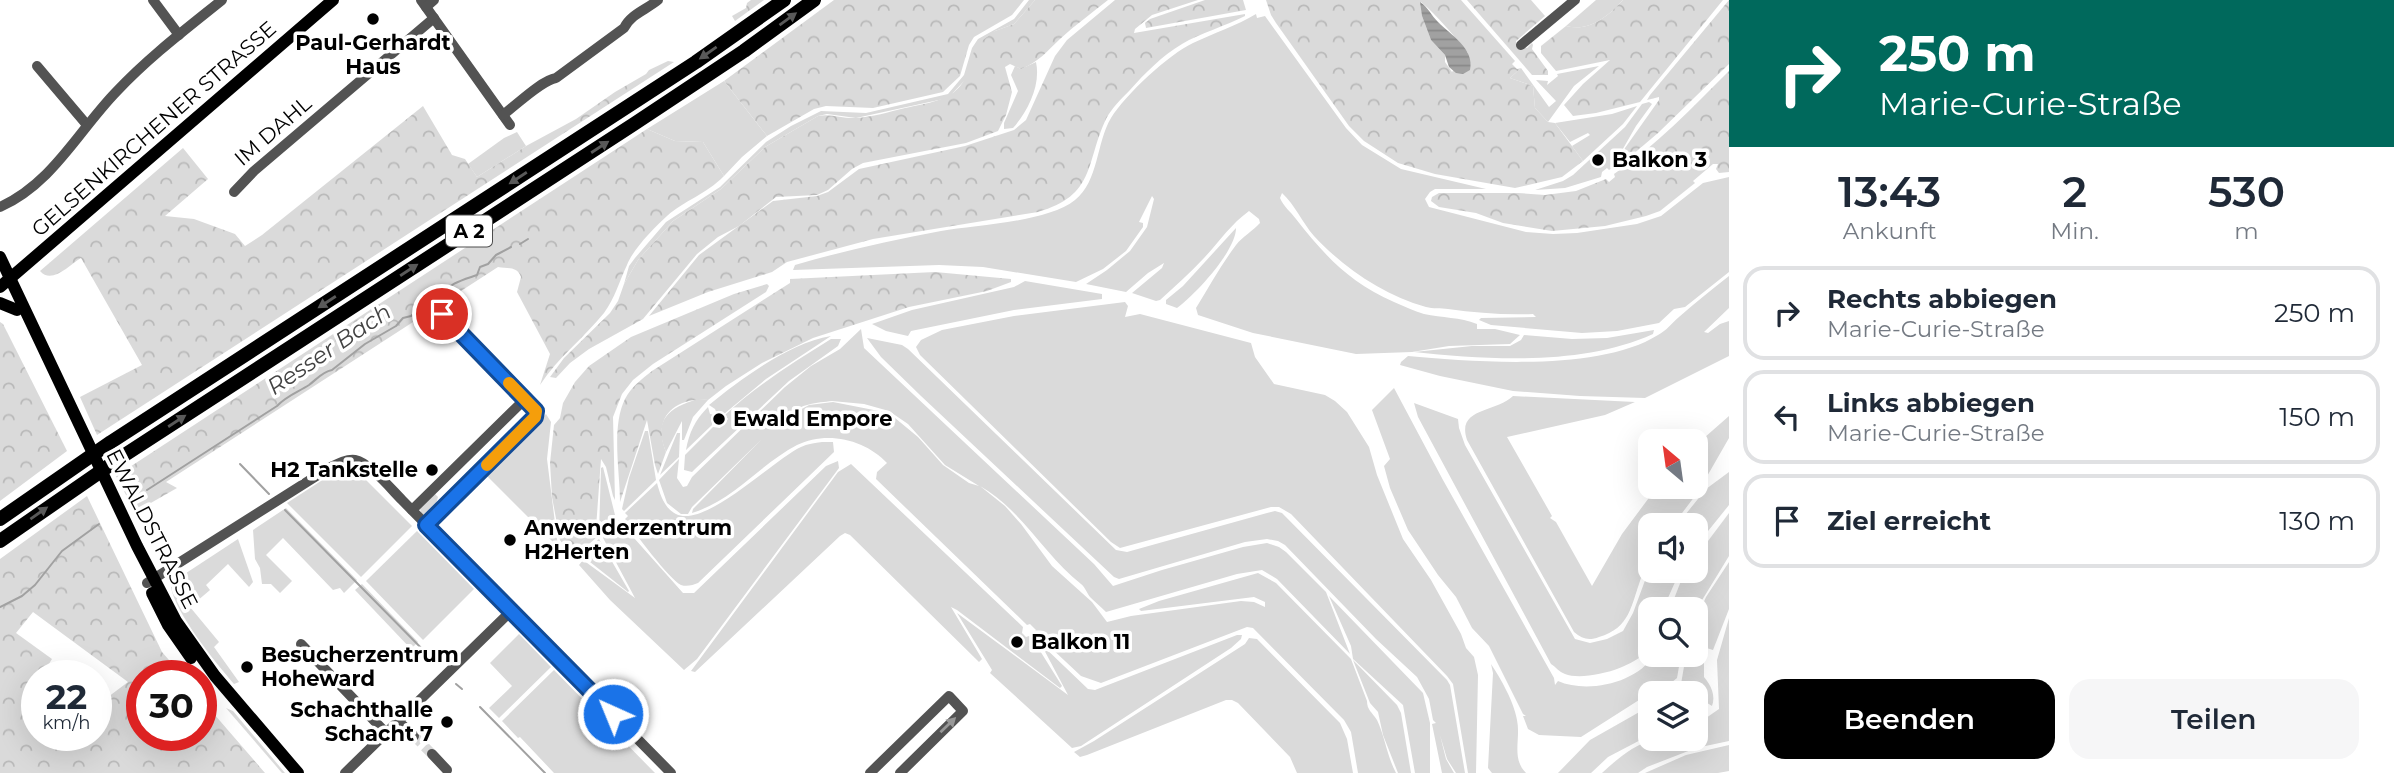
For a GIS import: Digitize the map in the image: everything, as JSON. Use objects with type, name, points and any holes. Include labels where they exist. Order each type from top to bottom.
[{"type":"highway","name":"A 2","points":[[0,519],[111,442],[696,62],[784,0]]},
{"type":"highway","name":"A 2","points":[[0,541],[79,485],[744,51],[814,0]]},
{"type":"main road","name":"GELSENKIRCHENER STRASSE","points":[[5,282],[333,0]]},
{"type":"main road","name":"EWALDSTRASSE","points":[[0,257],[11,297],[83,453],[150,581],[191,644],[233,698],[298,773]]},
{"type":"main road","name":"EWALDSTRASSE","points":[[5,282],[150,581],[168,625],[182,646],[288,773]]},
{"type":"main road","points":[[0,303],[17,310]]},
{"type":"street","points":[[153,0],[179,35]]},
{"type":"street","points":[[0,207],[41,180],[138,69],[222,0]]},
{"type":"street","points":[[503,114],[543,83],[567,71],[624,28],[628,20],[658,0]]},
{"type":"street","points":[[1521,45],[1575,0]]},
{"type":"street","points":[[427,2],[434,18],[510,125]]},
{"type":"street","name":"IM DAHL","points":[[234,192],[254,171],[434,18]]},
{"type":"street","points":[[37,66],[87,125]]},
{"type":"street","points":[[426,525],[535,417],[536,411],[442,314]]},
{"type":"street","points":[[412,510],[519,405],[527,401]]},
{"type":"street","points":[[150,581],[329,468],[342,461],[356,460],[368,467],[412,510],[671,773]]},
{"type":"street","points":[[345,773],[511,611]]},
{"type":"street","points":[[301,643],[386,733]]},
{"type":"street","points":[[870,773],[949,696],[963,710],[900,773]]},
{"type":"street","points":[[398,721],[414,736]]},
{"type":"street","points":[[432,754],[446,772]]},
{"type":"green space","points":[[751,0],[764,0],[735,21],[732,16],[746,8]]},
{"type":"green space","points":[[834,0],[1024,0],[1012,15],[974,37],[960,76],[943,92],[873,108],[826,106],[814,109],[767,136],[724,81]]},
{"type":"green space","points":[[1029,0],[1035,0],[1014,24],[995,31],[966,79],[948,98],[856,118],[827,114],[818,116],[765,147],[721,189],[673,221],[638,260],[624,284],[629,266],[666,222],[720,187],[766,142],[821,111],[866,113],[948,94],[964,75],[972,48],[978,39],[1014,19]]},
{"type":"green space","points":[[1035,0],[1108,0],[1033,63],[1021,69],[1010,64],[1005,67],[1012,92],[1006,115],[998,131],[966,143],[863,163],[828,190],[817,195],[776,197],[697,254],[643,319],[589,349],[556,378],[550,377],[564,358],[610,313],[638,260],[673,221],[721,189],[765,147],[818,116],[868,117],[945,98],[961,85],[967,76],[975,46],[995,31],[1014,24]]},
{"type":"green space","points":[[1115,0],[1198,0],[1152,15],[1135,29],[1134,33],[1245,16],[1182,44],[1142,77],[1108,115],[1086,176],[1070,197],[1038,212],[873,239],[787,262],[772,272],[708,292],[649,316],[699,255],[773,201],[817,196],[828,192],[859,169],[965,146],[1014,130],[1026,120],[1055,56],[1067,40]]},
{"type":"green space","points":[[1205,0],[1243,0],[1246,10],[1146,28],[1145,23],[1150,19]]},
{"type":"green space","points":[[1266,0],[1461,0],[1515,61],[1512,64],[1517,69],[1521,68],[1510,78],[1533,86],[1535,108],[1548,122],[1555,123],[1583,161],[1562,177],[1515,188],[1435,174],[1398,163],[1364,141],[1349,126],[1271,15]],"holes":[[[1421,2],[1468,53],[1452,72],[1445,62],[1445,55],[1431,40],[1422,16]]]},
{"type":"green space","points":[[1467,0],[1531,0],[1545,16],[1516,41],[1516,44],[1527,48],[1532,43],[1532,49],[1548,75],[1532,75]]},
{"type":"green space","points":[[1596,0],[1623,0],[1605,17],[1591,25],[1566,26]]},
{"type":"green space","points":[[1623,0],[1723,0],[1640,102],[1573,116],[1564,105],[1610,60],[1556,71],[1541,53],[1541,46],[1566,26],[1591,25]]},
{"type":"green space","points":[[1729,0],[1729,64],[1658,133],[1618,167],[1625,148],[1659,100],[1659,97],[1647,100],[1650,95]]},
{"type":"green space","points":[[1256,14],[1257,18],[1265,16],[1346,128],[1362,145],[1401,169],[1486,189],[1435,189],[1425,199],[1429,207],[1526,232],[1577,233],[1637,224],[1661,216],[1703,183],[1729,177],[1729,272],[1685,307],[1674,309],[1659,323],[1617,331],[1582,333],[1491,325],[1479,320],[1536,317],[1533,314],[1429,308],[1380,288],[1326,248],[1282,193],[1280,198],[1283,204],[1318,245],[1339,267],[1364,286],[1424,314],[1471,322],[1477,324],[1477,329],[1495,329],[1520,335],[1510,344],[1356,354],[1253,333],[1198,315],[1196,308],[1225,260],[1239,242],[1260,223],[1249,211],[1160,300],[1132,293],[1162,268],[1164,263],[1126,292],[1086,284],[1130,251],[1147,227],[1154,199],[1152,196],[1139,222],[1143,223],[1143,227],[1126,251],[1103,269],[1076,282],[983,267],[939,265],[793,270],[795,265],[868,246],[941,231],[1030,218],[1063,207],[1075,200],[1089,183],[1111,118],[1137,87],[1183,48]]},
{"type":"green space","points":[[668,61],[674,62],[97,435],[80,397],[142,365],[81,258],[55,275],[45,275],[40,271],[183,148],[208,179],[165,216],[194,219],[235,234],[245,246],[423,106],[452,155],[465,159],[477,177],[576,119],[649,70]]},
{"type":"green space","points":[[1036,62],[1037,80],[1028,106],[1013,128],[1004,129],[1018,91],[1011,75],[1015,66],[1021,69]]},
{"type":"green space","points":[[1599,66],[1574,86],[1548,122],[1535,108],[1533,86],[1510,78],[1521,68],[1549,107],[1556,101],[1536,80],[1548,81],[1547,85],[1557,74]]},
{"type":"green space","points":[[1729,71],[1729,172],[1719,173],[1716,169],[1718,164],[1713,164],[1693,181],[1695,183],[1660,211],[1605,226],[1552,231],[1503,223],[1476,213],[1439,207],[1431,201],[1432,197],[1439,193],[1545,195],[1576,191],[1606,179],[1609,182],[1615,177],[1614,174],[1645,151]]},
{"type":"green space","points":[[724,81],[767,136],[724,176],[703,142],[675,141],[647,129]]},
{"type":"green space","points":[[1642,104],[1652,104],[1612,168],[1602,172],[1601,177],[1565,188],[1535,190],[1573,175],[1625,127]]},
{"type":"green space","points":[[1637,106],[1623,124],[1583,161],[1572,146],[1590,135],[1588,133],[1570,142],[1555,123],[1612,114]]},
{"type":"green space","points":[[647,129],[675,141],[703,142],[724,176],[674,210],[645,239],[630,259],[604,313],[540,385],[550,354],[517,292],[521,277],[519,273],[498,267],[166,482],[177,488],[135,512],[116,476]]},
{"type":"green space","points":[[517,132],[526,146],[477,177],[468,164]]},
{"type":"green space","points":[[1236,228],[1229,248],[1204,283],[1177,308],[1166,304],[1166,300],[1183,286]]},
{"type":"green space","points":[[935,272],[1011,279],[1011,282],[987,291],[909,307],[813,338],[762,363],[708,400],[685,402],[676,406],[664,420],[662,440],[666,452],[658,474],[647,420],[620,502],[617,436],[621,410],[630,391],[652,371],[790,283],[790,279]]},
{"type":"green space","points":[[1729,276],[1729,308],[1704,332],[1708,333],[1729,321],[1729,356],[1645,398],[1513,391],[1400,365],[1408,356],[1536,362],[1604,355],[1633,347],[1658,335]]},
{"type":"green space","points":[[1025,281],[1102,294],[1102,299],[1014,310],[911,331],[908,336],[886,331],[872,324],[912,310],[1014,287]]},
{"type":"green space","points":[[767,284],[769,286],[766,292],[653,364],[633,380],[622,394],[613,417],[615,500],[606,467],[601,459],[596,528],[568,555],[560,540],[552,497],[550,463],[554,425],[560,418],[563,403],[575,382],[589,366],[631,337],[734,294]]},
{"type":"green space","points":[[1125,302],[1128,306],[1125,317],[1140,314],[1251,343],[1255,357],[1274,384],[1325,395],[1347,412],[1369,447],[1377,475],[1403,539],[1431,580],[1466,648],[1474,657],[1478,675],[1476,773],[1468,773],[1453,684],[1291,514],[1279,507],[1271,507],[1120,548],[920,355],[916,347],[921,340],[942,330],[1014,316]]},
{"type":"green space","points":[[0,322],[67,451],[0,501]]},
{"type":"green space","points":[[861,329],[864,348],[1094,564],[1113,586],[1243,547],[1267,543],[1286,552],[1326,592],[1350,654],[1277,579],[1262,570],[1237,574],[1106,612],[1008,507],[980,486],[1005,506],[1052,566],[1092,602],[1107,622],[1131,616],[1241,601],[1254,602],[1265,607],[1265,602],[1254,597],[1141,611],[1139,609],[1258,573],[1276,583],[1351,659],[1368,707],[1380,726],[1396,773],[1358,773],[1351,732],[1344,720],[1253,628],[1247,627],[1101,683],[1081,676],[1034,632],[1036,630],[1030,624],[1027,625],[876,479],[877,472],[887,463],[857,443],[821,438],[797,445],[721,500],[692,513],[762,439],[688,514],[681,514],[667,503],[659,480],[679,459],[677,478],[683,487],[785,387],[811,366],[840,349]],"holes":[[[832,401],[864,404],[889,411],[908,424],[945,465],[979,486],[969,483],[943,465],[918,437],[889,413],[833,402],[809,405],[789,416],[798,408],[815,403]]]},
{"type":"green space","points":[[1654,330],[1653,334],[1625,344],[1566,356],[1504,358],[1414,352],[1472,346],[1510,346],[1524,335],[1572,339],[1607,338]]},
{"type":"green space","points":[[831,336],[766,379],[724,414],[720,411],[717,414],[709,405],[782,354]]},
{"type":"green space","points":[[867,338],[902,345],[908,349],[1116,550],[1127,552],[1267,513],[1282,513],[1447,680],[1465,773],[1456,773],[1447,759],[1440,735],[1446,759],[1454,773],[1442,773],[1432,724],[1436,723],[1429,699],[1417,677],[1376,639],[1285,545],[1267,539],[1245,542],[1119,579],[1114,577],[921,396],[881,357]]},
{"type":"green space","points":[[831,339],[841,339],[838,346],[789,381],[692,472],[684,470],[685,455],[713,427],[720,428],[728,419],[725,415],[737,404],[776,374]]},
{"type":"green space","points":[[1394,388],[1554,678],[1555,685],[1558,681],[1570,685],[1597,686],[1624,679],[1644,667],[1679,667],[1677,678],[1673,681],[1638,681],[1638,701],[1581,737],[1539,735],[1528,729],[1523,716],[1526,716],[1489,646],[1472,628],[1456,597],[1408,530],[1390,488],[1384,466],[1390,459],[1372,410]]},
{"type":"green space","points":[[1513,396],[1635,402],[1605,415],[1507,437],[1552,516],[1550,518],[1556,522],[1592,586],[1622,534],[1648,499],[1693,499],[1682,513],[1638,513],[1639,583],[1628,615],[1609,633],[1586,639],[1574,632],[1467,440],[1465,429],[1472,416]]},
{"type":"green space","points":[[698,399],[708,400],[693,417],[684,440],[682,421],[666,452],[661,431],[666,417],[671,411]]},
{"type":"green space","points":[[1414,403],[1458,419],[1465,445],[1575,639],[1590,643],[1623,631],[1638,599],[1638,658],[1611,671],[1585,676],[1565,674],[1551,664],[1418,417]]},
{"type":"green space","points":[[708,407],[710,414],[715,415],[712,425],[686,450],[693,427]]},
{"type":"green space","points":[[546,414],[551,422],[547,459],[558,547],[487,476]]},
{"type":"green space","points":[[1729,416],[1729,438],[1708,475],[1708,434]]},
{"type":"green space","points":[[645,431],[648,431],[656,480],[624,511],[622,509],[629,478]]},
{"type":"green space","points":[[677,433],[680,433],[679,457],[660,475]]},
{"type":"green space","points":[[833,442],[834,452],[698,583],[681,585],[668,574],[625,519],[628,516],[625,513],[657,483],[668,508],[676,514],[689,516],[704,512],[739,491],[789,454],[808,444]]},
{"type":"green space","points":[[838,461],[839,468],[697,659],[684,670],[610,600],[579,565],[583,560],[635,598],[602,536],[618,520],[683,593],[694,593],[826,466]]},
{"type":"green space","points":[[851,464],[1023,627],[1022,633],[1032,638],[1062,686],[1060,688],[951,607],[982,659],[979,662],[845,533],[695,672],[691,671],[838,472]]},
{"type":"green space","points":[[603,467],[616,519],[601,534],[599,532]]},
{"type":"green space","points":[[341,468],[358,472],[412,526],[361,577],[287,503]]},
{"type":"green space","points":[[1729,472],[1729,505],[1708,531],[1708,513],[1687,513],[1698,499],[1708,499],[1708,488]]},
{"type":"green space","points":[[435,494],[438,497],[434,511],[429,516],[422,516],[420,509]]},
{"type":"green space","points":[[87,496],[162,652],[169,660],[126,660],[126,681],[112,670],[112,660],[98,660],[33,612],[16,633],[52,659],[21,660],[21,751],[112,751],[112,694],[126,684],[126,751],[217,751],[217,718],[265,773],[0,773],[0,559]]},
{"type":"green space","points":[[286,508],[357,580],[344,593],[340,588],[333,590],[283,538],[266,555],[292,581],[280,593],[271,584],[262,584],[260,568],[255,559],[253,530]]},
{"type":"green space","points":[[1729,513],[1729,556],[1704,597],[1675,597],[1680,583],[1708,583],[1708,541]]},
{"type":"green space","points":[[596,528],[597,537],[572,559],[568,555]]},
{"type":"green space","points":[[417,531],[474,589],[423,640],[366,581]]},
{"type":"green space","points":[[238,539],[253,582],[249,587],[228,564],[206,585],[210,590],[190,607],[219,642],[214,647],[239,682],[234,684],[188,624],[171,587],[177,579]]},
{"type":"green space","points":[[599,539],[628,592],[585,558],[587,556],[584,553]]},
{"type":"green space","points":[[1729,562],[1729,609],[1713,650],[1708,648],[1706,597]]},
{"type":"green space","points":[[1644,583],[1675,583],[1668,597],[1639,597]]},
{"type":"green space","points":[[362,584],[418,642],[411,649],[355,590]]},
{"type":"green space","points":[[1329,596],[1423,693],[1430,723],[1430,773],[1415,773],[1403,705],[1353,659],[1351,646]]},
{"type":"green space","points":[[957,613],[1068,695],[1041,644],[1088,689],[1095,690],[1242,635],[1231,648],[1081,746],[1072,748],[990,673],[992,670]]},
{"type":"green space","points":[[1729,618],[1729,741],[1708,745],[1708,717],[1719,709],[1717,660]]},
{"type":"green space","points":[[519,634],[551,667],[499,718],[489,708],[512,686],[490,663]]},
{"type":"green space","points":[[1249,638],[1257,639],[1340,723],[1347,739],[1353,773],[1297,773],[1290,757],[1232,700],[1226,700],[1087,755],[1080,757],[1074,752],[1245,644]]},
{"type":"green space","points":[[1353,660],[1397,705],[1401,713],[1411,773],[1398,773],[1383,735],[1378,712],[1370,703]]},
{"type":"green space","points":[[1491,664],[1507,691],[1515,713],[1519,761],[1526,773],[1492,773],[1488,768],[1493,673]]},
{"type":"green space","points":[[1684,667],[1704,667],[1707,681],[1682,681]]},
{"type":"green space","points":[[554,670],[655,773],[554,773],[520,737],[518,738],[502,721]]},
{"type":"green space","points":[[1708,683],[1712,691],[1712,706],[1708,704]]},
{"type":"green space","points":[[226,708],[233,711],[285,773],[282,773]]},
{"type":"green space","points":[[1638,713],[1638,741],[1608,757],[1591,773],[1558,773],[1590,740]]},
{"type":"green space","points":[[1638,745],[1638,751],[1688,751],[1638,773],[1602,773]]},
{"type":"green space","points":[[1729,745],[1729,771],[1645,773],[1686,755]]},
{"type":"shaded area","points":[[1420,2],[1466,49],[1471,62],[1470,70],[1463,74],[1456,73],[1449,67],[1445,55],[1431,40]]},
{"type":"waterway","name":"Resser Bach","points":[[520,244],[528,239]]},
{"type":"waterway","name":"Resser Bach","points":[[147,490],[332,370],[365,344],[396,326],[403,318],[411,316],[427,301],[443,296],[448,288],[477,275],[480,267],[511,247]]},
{"type":"waterway","points":[[240,464],[269,494]]},
{"type":"waterway","points":[[285,510],[435,662]]},
{"type":"waterway","name":"Resser Bach","points":[[0,607],[22,596],[35,585],[62,551],[99,524]]},
{"type":"waterway","points":[[456,684],[462,689]]},
{"type":"waterway","points":[[480,707],[545,773]]},
{"type":"tunnel","points":[[414,736],[432,754]]},
{"type":"slow traffic","points":[[487,465],[535,417],[536,411],[509,383]]},
{"type":"place","name":"Paul-Gerhardt Haus","points":[[373,19]]},
{"type":"place","name":"Balkon 3","points":[[1598,160]]},
{"type":"place","name":"Ewald Empore","points":[[719,419]]},
{"type":"place","name":"H2 Tankstelle","points":[[432,470]]},
{"type":"place","name":"Anwenderzentrum H2Herten","points":[[510,540]]},
{"type":"place","name":"Balkon 11","points":[[1017,642]]},
{"type":"place","name":"Besucherzentrum Hoheward","points":[[247,667]]},
{"type":"place","name":"Schachthalle Schacht 7","points":[[447,722]]},
{"type":"route","points":[[442,314],[536,411],[535,417],[426,525],[613,714]]}]
